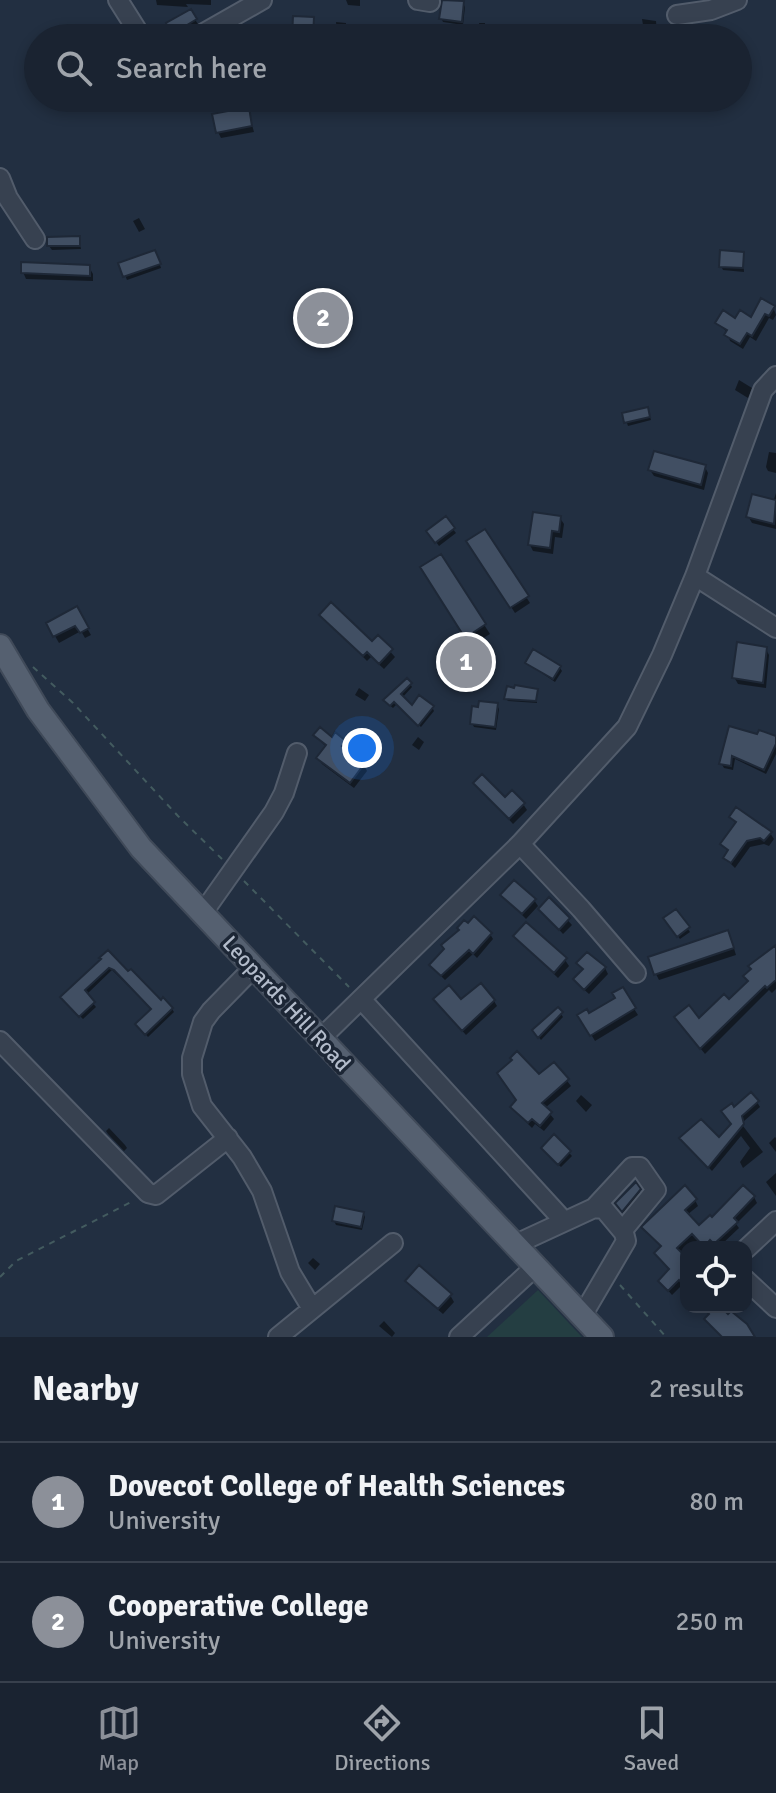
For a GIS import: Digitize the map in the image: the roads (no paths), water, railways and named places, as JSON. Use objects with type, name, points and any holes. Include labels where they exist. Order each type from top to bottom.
[{"type":"main road","name":"Leopards Hill Road","points":[[0,646],[38,710],[141,848],[602,1337]]},
{"type":"street","points":[[118,0],[133,24]]},
{"type":"street","points":[[220,24],[262,0]]},
{"type":"street","points":[[677,15],[711,10],[737,0]]},
{"type":"street","points":[[0,178],[8,198],[35,239]]},
{"type":"street","points":[[321,1038],[520,844],[627,727],[695,576],[763,390],[776,376]]},
{"type":"street","points":[[695,576],[776,628]]},
{"type":"street","points":[[202,914],[274,812],[284,793],[297,753]]},
{"type":"street","points":[[520,844],[636,973]]},
{"type":"street","points":[[254,967],[203,1022],[192,1058],[192,1074],[202,1106],[228,1138],[262,1191],[290,1272],[311,1307]]},
{"type":"street","points":[[361,999],[563,1220]]},
{"type":"street","points":[[0,1041],[148,1193],[156,1195],[228,1138]]},
{"type":"street","points":[[514,1245],[594,1208],[632,1167],[640,1167],[656,1190],[623,1230]]},
{"type":"street","points":[[582,1316],[626,1241],[623,1230],[604,1209],[594,1208]]},
{"type":"street","points":[[752,1243],[776,1221]]},
{"type":"street","points":[[278,1337],[393,1243]]},
{"type":"street","points":[[459,1337],[535,1267]]},
{"type":"street","points":[[752,1286],[776,1308]]},
{"type":"place","name":"Cooperative College","points":[[323,318]]},
{"type":"place","name":"Dovecot College of Health Sciences","points":[[466,662]]}]
